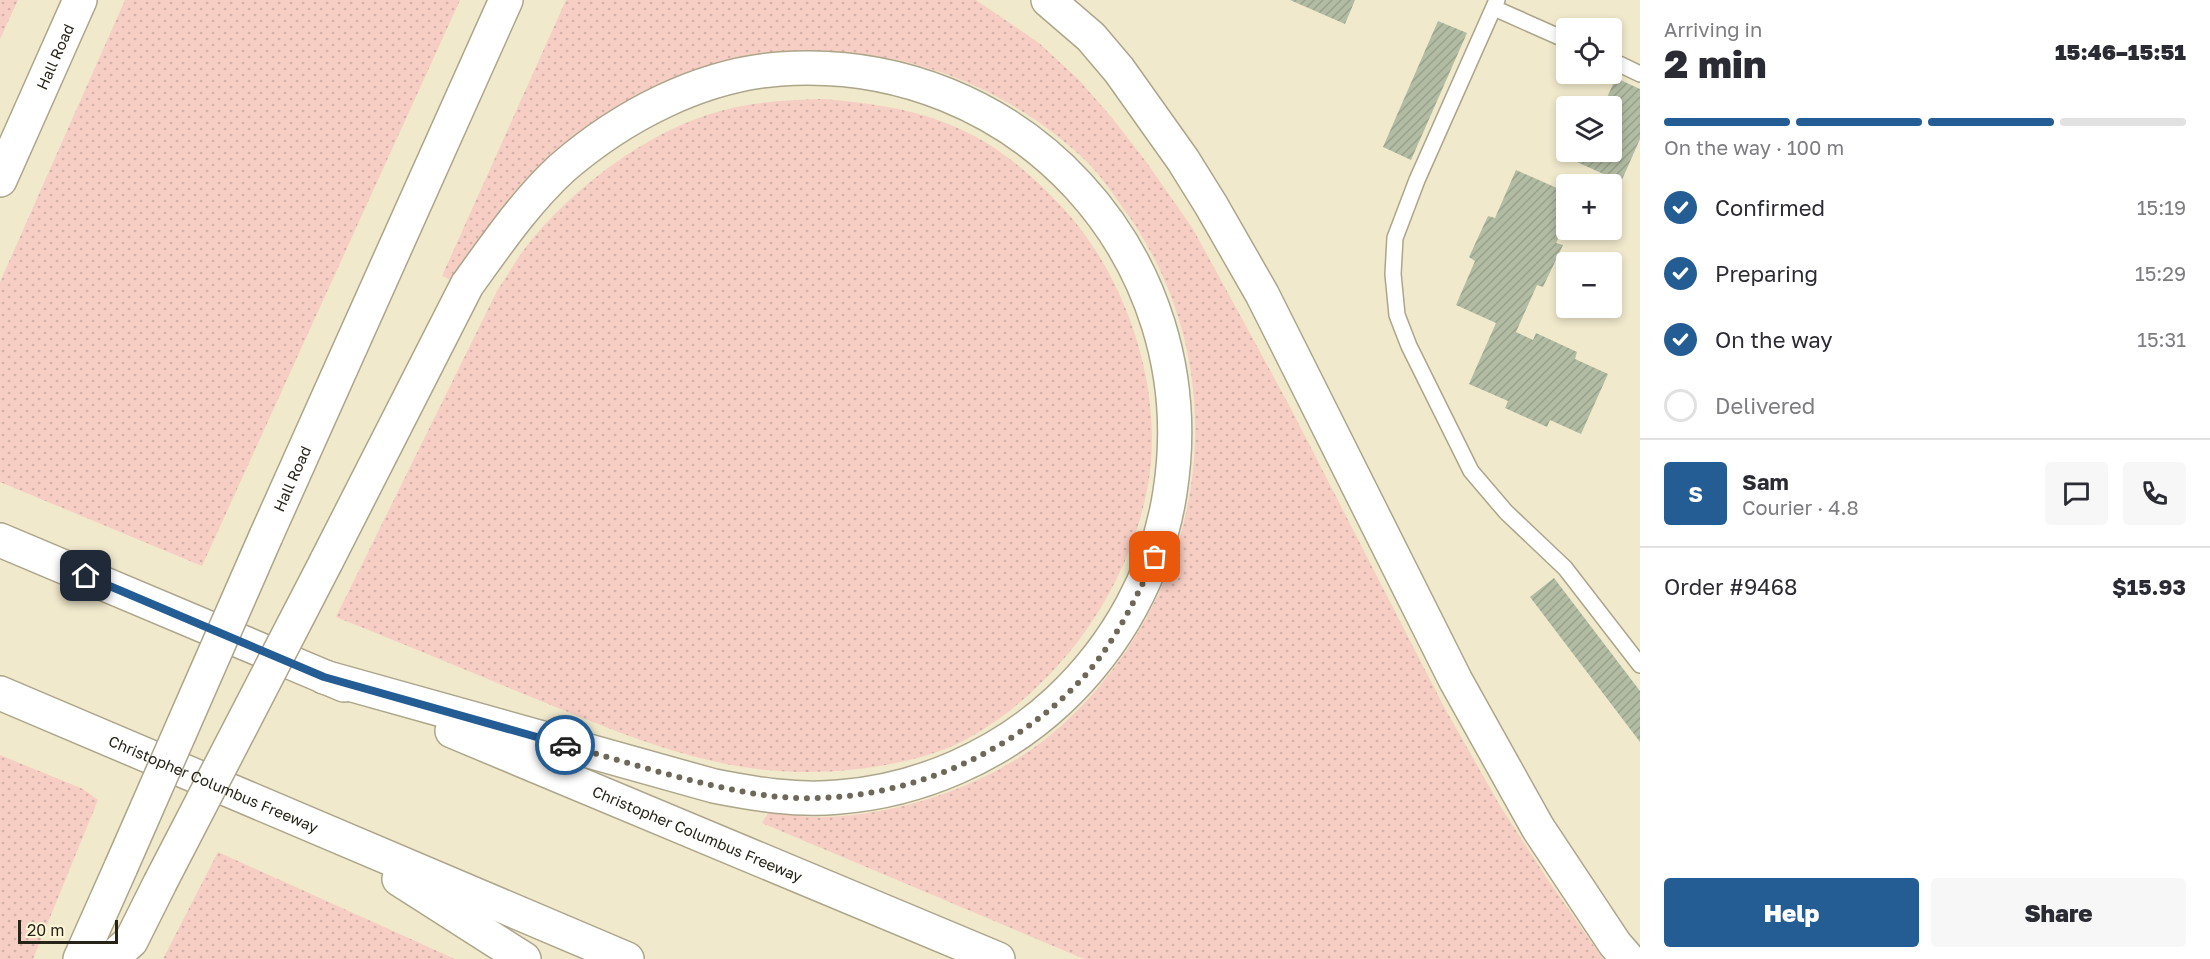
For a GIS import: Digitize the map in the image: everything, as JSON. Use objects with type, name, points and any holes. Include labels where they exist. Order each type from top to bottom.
[{"type":"highway","name":"Hall Road","points":[[0,180],[80,0]]},
{"type":"highway","name":"Hall Road","points":[[80,959],[506,0]]},
{"type":"highway","points":[[1048,0],[1091,38],[1119,70],[1184,160],[1262,294],[1456,681],[1521,799],[1538,828],[1628,959]]},
{"type":"highway","points":[[111,959],[131,941],[467,285],[496,244],[560,170],[625,121],[661,102],[737,76],[777,69],[822,68],[865,73],[914,84],[955,98],[998,119],[1063,168],[1094,203],[1120,239],[1142,280],[1158,325],[1170,372],[1176,420],[1174,464],[1168,505],[1155,557],[1136,599],[1110,643],[1080,681],[1045,713],[1018,733],[968,763],[922,780],[840,797],[804,798],[765,795],[714,786],[324,677]]},
{"type":"highway","name":"Christopher Columbus Freeway","points":[[0,540],[998,959]]},
{"type":"highway","name":"Christopher Columbus Freeway","points":[[0,693],[627,959]]},
{"type":"highway","points":[[319,828],[524,959]]},
{"type":"lane","points":[[1556,35],[1496,4],[1417,180],[1395,238],[1393,273],[1397,315],[1409,346],[1471,471],[1506,512],[1565,568],[1640,665]]},
{"type":"lane","points":[[1622,65],[1640,74]]},
{"type":"shaded area","points":[[0,0],[18,0],[0,39]]},
{"type":"shaded area","points":[[125,0],[460,0],[202,566],[0,482],[0,282]]},
{"type":"shaded area","points":[[566,0],[976,0],[1039,43],[1079,80],[1113,119],[1193,229],[1289,405],[1443,705],[1499,804],[1603,959],[1084,959],[762,823],[768,813],[820,817],[875,812],[923,801],[969,784],[1012,762],[1039,744],[1075,713],[1096,690],[1142,625],[1169,568],[1187,509],[1195,448],[1193,386],[1181,326],[1159,267],[1126,212],[1090,165],[1069,145],[1017,108],[960,79],[888,58],[836,52],[784,53],[758,57],[700,70],[684,76],[455,281],[442,276]]},
{"type":"shaded area","points":[[823,99],[875,105],[927,116],[960,129],[1001,152],[1048,193],[1083,232],[1104,264],[1121,298],[1135,334],[1145,372],[1151,410],[1152,448],[1148,485],[1138,524],[1124,563],[1106,600],[1057,667],[1028,696],[996,721],[961,742],[926,756],[886,765],[826,772],[772,771],[701,758],[632,737],[336,617],[498,289],[522,252],[546,224],[594,179],[620,159],[677,127],[707,115],[737,107],[780,101]]},
{"type":"shaded area","points":[[0,755],[83,789],[98,800],[33,959],[0,959]]},
{"type":"shaded area","points":[[218,852],[455,959],[163,959]]},
{"type":"building","points":[[1290,0],[1355,0],[1345,24]]},
{"type":"building","points":[[1438,21],[1467,33],[1411,160],[1383,147]]},
{"type":"building","points":[[1622,81],[1640,89],[1640,139],[1622,180],[1622,174],[1603,174],[1577,162],[1622,162],[1622,96],[1608,96],[1613,84],[1622,84]]},
{"type":"building","points":[[1516,170],[1556,188],[1556,243],[1563,245],[1560,252],[1556,252],[1556,260],[1543,287],[1537,285],[1516,332],[1533,340],[1536,333],[1577,352],[1575,359],[1608,374],[1581,434],[1550,420],[1547,427],[1505,408],[1508,401],[1469,384],[1496,323],[1456,305],[1475,261],[1469,257],[1488,216],[1495,218]]},
{"type":"building","points":[[1554,578],[1640,691],[1640,742],[1530,597]]},
{"type":"way so far","points":[[565,745],[714,786],[765,795],[804,798],[840,797],[878,791],[922,780],[968,763],[1009,739],[1045,713],[1080,681],[1110,643],[1136,599],[1155,557]]},
{"type":"route","points":[[86,576],[324,677],[565,745]]}]
